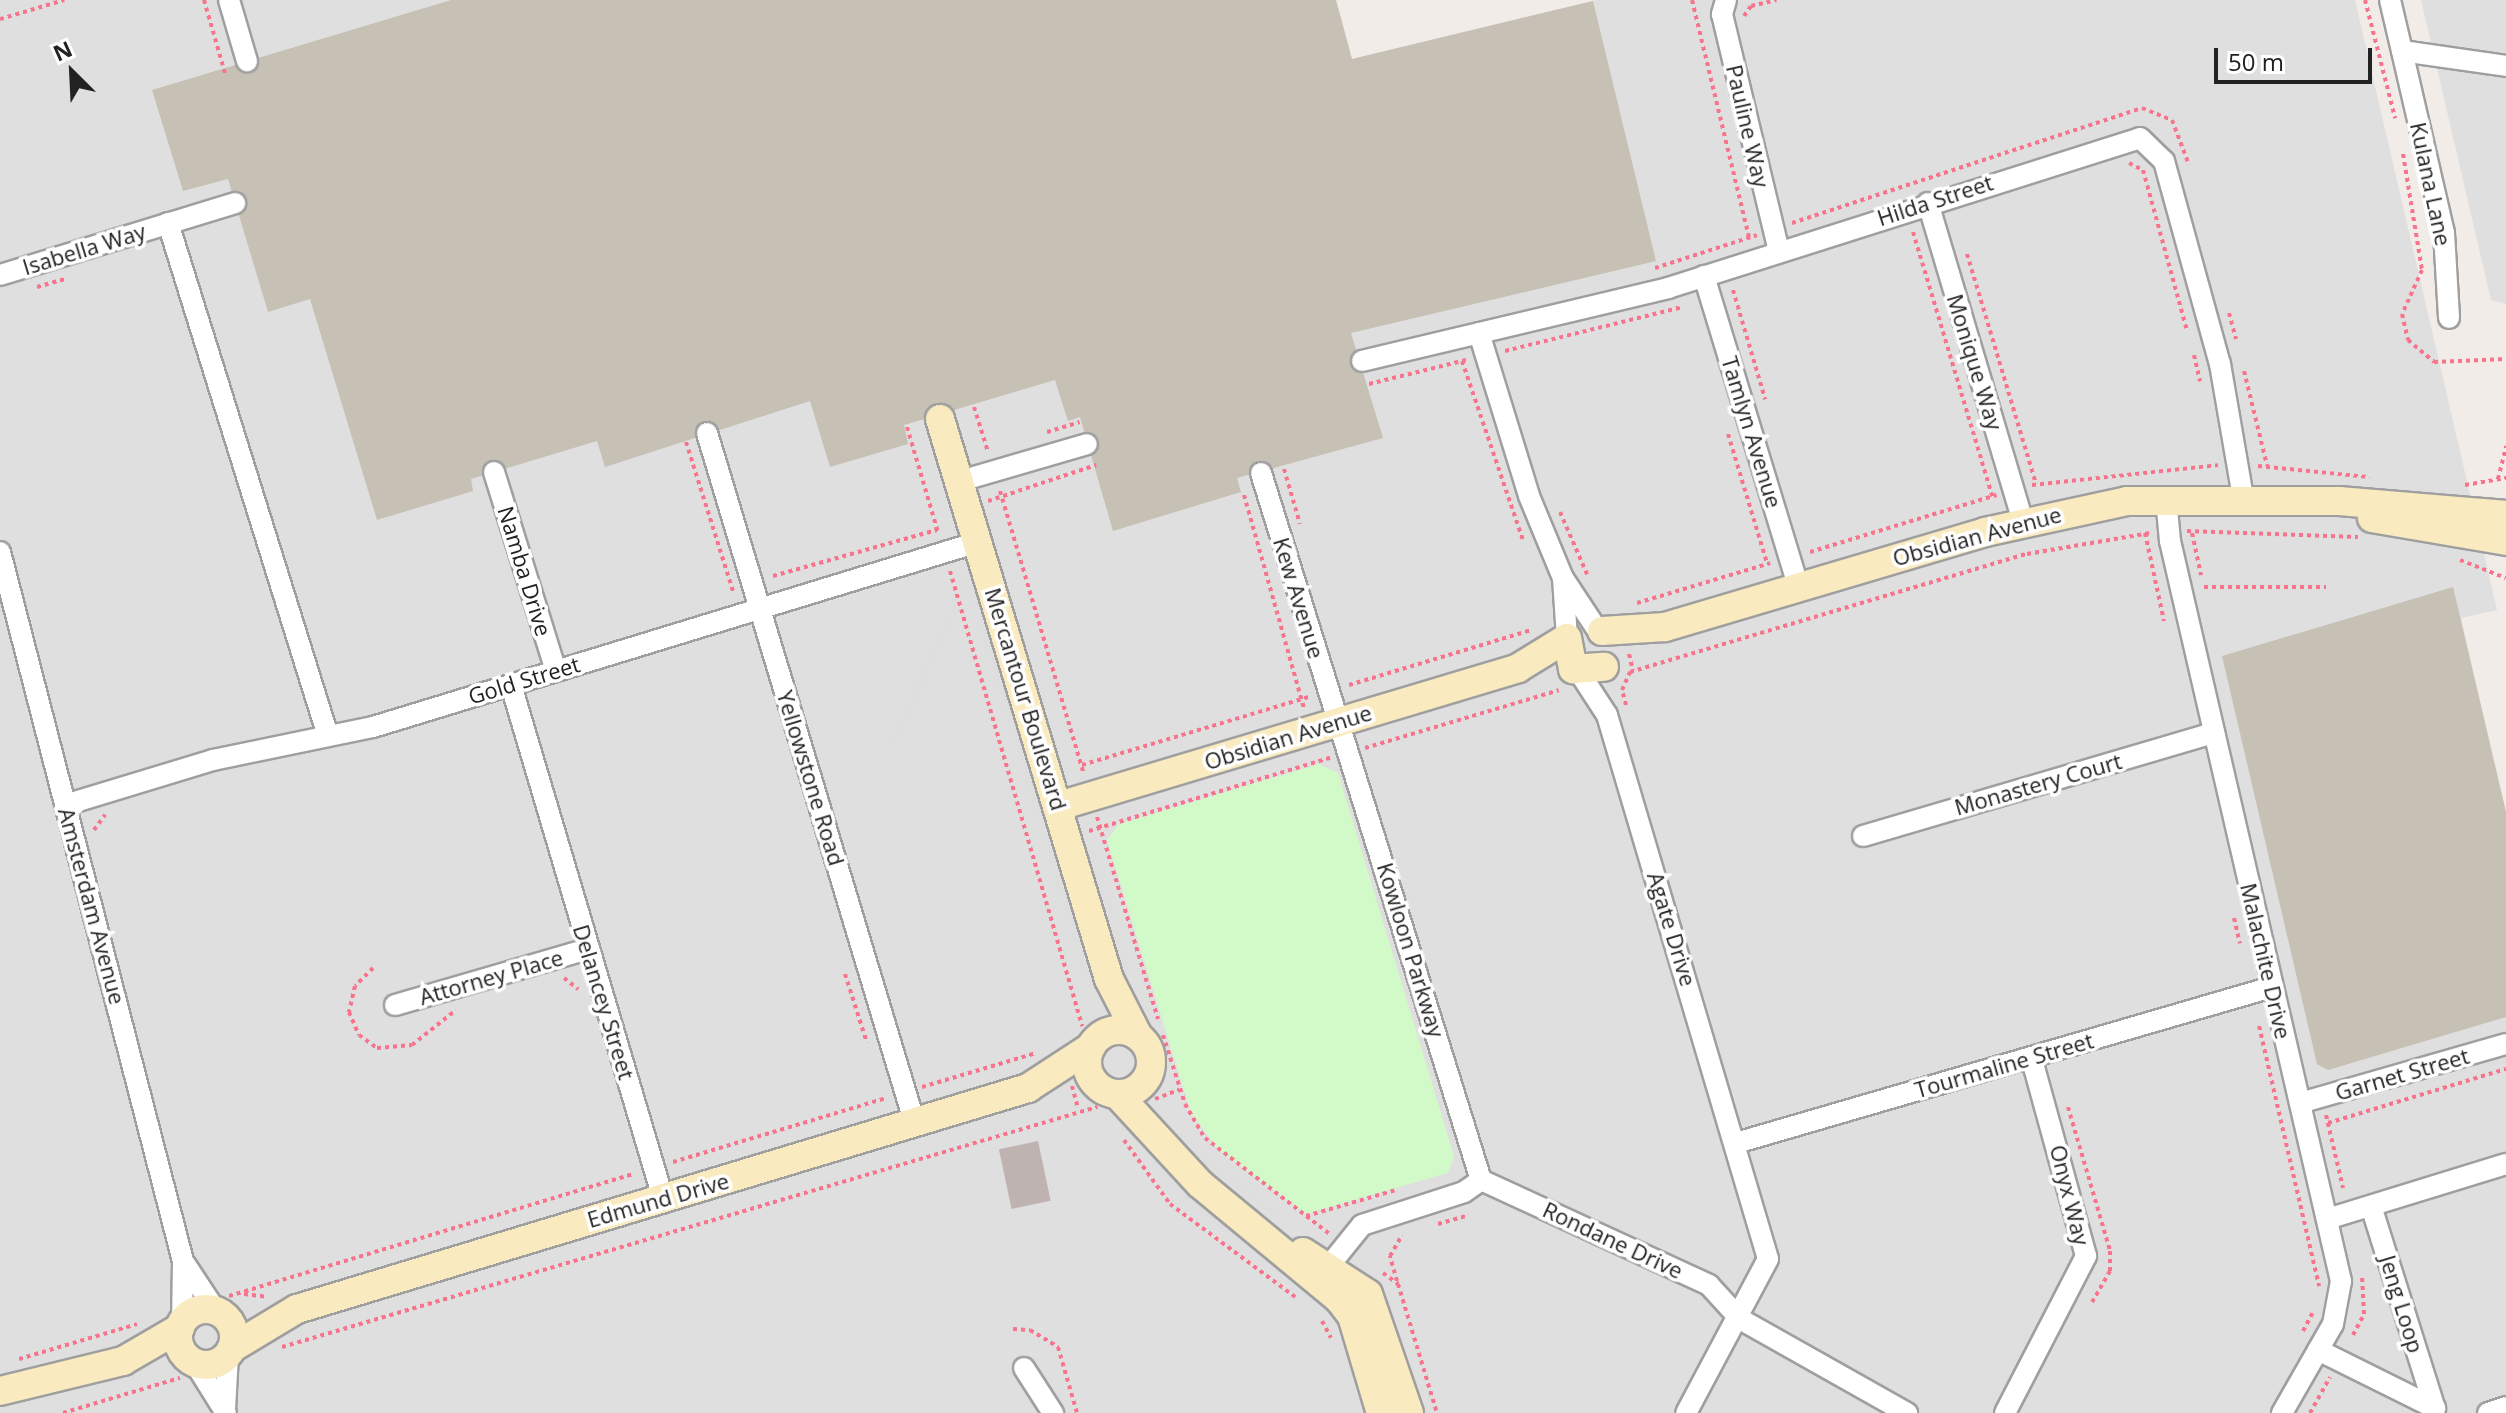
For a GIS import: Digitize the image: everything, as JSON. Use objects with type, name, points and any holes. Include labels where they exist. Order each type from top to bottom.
[{"type":"street","points":[[229,0],[247,61]]},
{"type":"street","name":"Pauline Way","points":[[1726,0],[1722,14],[1779,252]]},
{"type":"street","name":"Kulana Lane","points":[[2390,0],[2444,233],[2449,318]]},
{"type":"street","points":[[2402,51],[2506,66]]},
{"type":"street","name":"Hilda Street","points":[[1362,361],[1704,276],[2115,140],[2150,141],[2164,161],[2242,466],[2243,497]]},
{"type":"street","name":"Isabella Way","points":[[0,275],[235,203]]},
{"type":"street","name":"Monique Way","points":[[1928,203],[2023,521]]},
{"type":"street","points":[[168,223],[328,736]]},
{"type":"street","name":"Tamlyn Avenue","points":[[1704,276],[1799,588]]},
{"type":"street","points":[[1479,333],[1521,474],[1563,578],[1587,673]]},
{"type":"street","name":"Mercantour Boulevard","points":[[940,419],[1109,979],[1138,1036]]},
{"type":"street","name":"Yellowstone Road","points":[[707,433],[915,1124]]},
{"type":"street","points":[[963,494],[994,472],[1087,444]]},
{"type":"street","name":"Namba Drive","points":[[494,472],[556,671]]},
{"type":"street","name":"Kew Avenue","points":[[1261,473],[1338,721]]},
{"type":"street","name":"Obsidian Avenue","points":[[1059,806],[1518,668],[1576,631],[1665,627],[2023,521],[2166,498],[2243,497],[2506,515]]},
{"type":"street","name":"Malachite Drive","points":[[2166,498],[2214,733],[2327,1219],[2340,1304],[2282,1413]]},
{"type":"street","name":"Obsidian Avenue","points":[[2297,501],[2506,541]]},
{"type":"street","name":"Gold Street","points":[[65,805],[213,760],[328,736],[511,685],[978,542]]},
{"type":"street","name":"Amsterdam Avenue","points":[[0,552],[183,1261],[181,1326]]},
{"type":"street","name":"Obsidian Avenue","points":[[1518,668],[1587,673],[1665,627]]},
{"type":"street","points":[[1576,631],[1587,673]]},
{"type":"street","name":"Agate Drive","points":[[1587,673],[1607,715],[1768,1259],[1740,1319],[1686,1413]]},
{"type":"street","name":"Delancey Street","points":[[511,685],[663,1198]]},
{"type":"street","name":"Kowloon Parkway","points":[[1338,721],[1481,1180]]},
{"type":"street","name":"Monastery Court","points":[[1863,836],[2214,733]]},
{"type":"street","name":"Attorney Place","points":[[395,1005],[588,949]]},
{"type":"street","name":"Mercantour Boulevard","points":[[1089,1039],[1109,979]]},
{"type":"street","name":"Tourmaline Street","points":[[1736,1143],[2272,987]]},
{"type":"street","points":[[1028,1088],[1089,1039],[1112,1030],[1138,1036],[1149,1050],[1148,1077],[1162,1137]]},
{"type":"street","points":[[1089,1039],[1087,1064],[1107,1097],[1162,1137],[1200,1184],[1273,1240],[1373,1302],[1409,1413]]},
{"type":"street","name":"Garnet Street","points":[[2300,1103],[2505,1044]]},
{"type":"street","name":"Onyx Way","points":[[2005,1413],[2086,1256],[2031,1057]]},
{"type":"street","points":[[1028,1088],[1107,1097],[1148,1077]]},
{"type":"street","name":"Edmund Drive","points":[[230,1351],[289,1312],[1028,1088]]},
{"type":"street","points":[[2327,1219],[2506,1164]]},
{"type":"street","points":[[1323,1273],[1368,1222],[1464,1192],[1481,1180]]},
{"type":"street","name":"Rondane Drive","points":[[1481,1180],[1709,1285],[1740,1319],[1907,1413]]},
{"type":"street","name":"Jeng Loop","points":[[2371,1206],[2435,1408]]},
{"type":"street","name":"Amsterdam Avenue","points":[[183,1261],[226,1306]]},
{"type":"street","points":[[1323,1273],[1352,1316],[1381,1413]]},
{"type":"street","points":[[123,1361],[181,1326],[201,1310],[226,1306],[234,1332],[226,1412]]},
{"type":"street","name":"Edmund Drive","points":[[226,1306],[289,1312]]},
{"type":"street","points":[[181,1326],[191,1360],[226,1412]]},
{"type":"street","name":"Jeng Loop","points":[[2318,1350],[2435,1408]]},
{"type":"street","points":[[0,1406],[13,1391],[123,1361],[191,1360],[213,1364],[230,1351]]},
{"type":"street","points":[[1024,1368],[1053,1413]]},
{"type":"street","points":[[2488,1413],[2506,1407]]},
{"type":"path","points":[[0,19],[64,0]]},
{"type":"path","points":[[204,0],[225,73]]},
{"type":"path","points":[[1692,0],[1749,237]]},
{"type":"path","points":[[1747,32],[1743,17],[1751,6],[1776,0]]},
{"type":"path","points":[[2365,0],[2398,127]]},
{"type":"path","points":[[1643,271],[2142,108],[2156,108],[2178,129],[2191,177]]},
{"type":"path","points":[[2400,139],[2422,270],[2402,314],[2408,340],[2434,362],[2506,359]]},
{"type":"path","points":[[2112,166],[2126,162],[2143,170],[2204,396]]},
{"type":"path","points":[[1790,208],[1801,244]]},
{"type":"path","points":[[1898,237],[1934,225]]},
{"type":"path","points":[[1913,232],[1992,496]]},
{"type":"path","points":[[1965,247],[2036,484]]},
{"type":"path","points":[[1369,384],[1506,351],[1745,286]]},
{"type":"path","points":[[2224,296],[2239,351]]},
{"type":"path","points":[[1506,351],[1511,365]]},
{"type":"path","points":[[1462,361],[1498,482],[1529,554]]},
{"type":"path","points":[[2243,365],[2267,465]]},
{"type":"path","points":[[974,407],[1189,1112],[1216,1149],[1306,1216],[1323,1273]]},
{"type":"path","points":[[907,427],[1089,1039]]},
{"type":"path","points":[[686,442],[731,592],[937,530]]},
{"type":"path","points":[[2498,479],[2506,446]]},
{"type":"path","points":[[2217,452],[2220,466]]},
{"type":"path","points":[[933,516],[963,494],[1002,497],[1096,465]]},
{"type":"path","points":[[1630,605],[2036,484],[2220,466],[2267,465],[2381,478]]},
{"type":"path","points":[[2449,484],[2506,478]]},
{"type":"path","points":[[1240,480],[1319,762]]},
{"type":"path","points":[[1555,501],[1589,583]]},
{"type":"path","points":[[2191,530],[2206,597]]},
{"type":"path","points":[[2145,533],[2164,621]]},
{"type":"path","points":[[770,564],[781,601]]},
{"type":"path","points":[[936,578],[950,574]]},
{"type":"path","points":[[2204,587],[2326,587]]},
{"type":"path","points":[[1082,765],[1301,699],[1576,631]]},
{"type":"path","points":[[1033,847],[1558,689],[1587,673]]},
{"type":"path","points":[[77,848],[97,842],[102,815],[117,811]]},
{"type":"path","points":[[2234,918],[2319,1288],[2295,1345]]},
{"type":"path","points":[[845,974],[871,1057]]},
{"type":"path","points":[[226,1306],[654,1168],[1045,1050]]},
{"type":"path","points":[[2328,1123],[2506,1069]]},
{"type":"path","points":[[880,1084],[884,1098]]},
{"type":"path","points":[[276,1349],[1107,1097]]},
{"type":"path","points":[[1120,1133],[1170,1204],[1323,1273]]},
{"type":"path","points":[[1306,1216],[1410,1186]]},
{"type":"path","points":[[1429,1227],[1469,1215]]},
{"type":"path","points":[[1415,1231],[1402,1235],[1390,1256],[1437,1413]]},
{"type":"path","points":[[1379,1270],[1398,1284]]},
{"type":"path","points":[[1319,1316],[1336,1355]]},
{"type":"path","points":[[14,1360],[143,1322]]},
{"type":"path","points":[[1013,1329],[1030,1330],[1058,1347],[1077,1413]]},
{"type":"path","points":[[63,1413],[152,1386]]},
{"type":"shaded area","points":[[0,0],[1336,0],[1352,59],[1596,0],[2355,0],[2497,610],[2461,618],[2506,812],[2506,1413],[0,1413]]},
{"type":"shaded area","points":[[451,0],[1336,0],[1352,59],[1593,1],[1656,261],[1351,333],[1383,438],[1237,478],[1241,492],[1113,531],[1080,417],[1068,421],[1055,380],[904,425],[908,444],[830,467],[810,401],[605,467],[597,441],[471,479],[473,491],[377,520],[310,299],[268,312],[228,179],[183,191],[152,90]]},
{"type":"shaded area","points":[[2421,0],[2506,0],[2506,304],[2491,300]]},
{"type":"shaded area","points":[[988,519],[997,523],[897,747],[888,743]]},
{"type":"shaded area","points":[[2453,587],[2506,812],[2506,1017],[2328,1070],[2317,1064],[2222,656]]},
{"type":"shaded area","points":[[975,588],[1096,985],[1087,988],[965,591]]},
{"type":"shaded area","points":[[1087,849],[1096,853],[1130,968],[1126,976]]},
{"type":"shaded area","points":[[1177,1130],[1282,1214],[1283,1223],[1209,1168]]},
{"type":"shaded area","points":[[1150,1150],[1190,1197],[1307,1283],[1303,1288],[1184,1202],[1147,1159]]},
{"type":"green space","points":[[1319,764],[1338,773],[1454,1156],[1448,1173],[1306,1214],[1219,1150],[1191,1113],[1107,840],[1119,824]]},
{"type":"building","points":[[1038,1141],[1051,1201],[1012,1209],[999,1149]]}]
